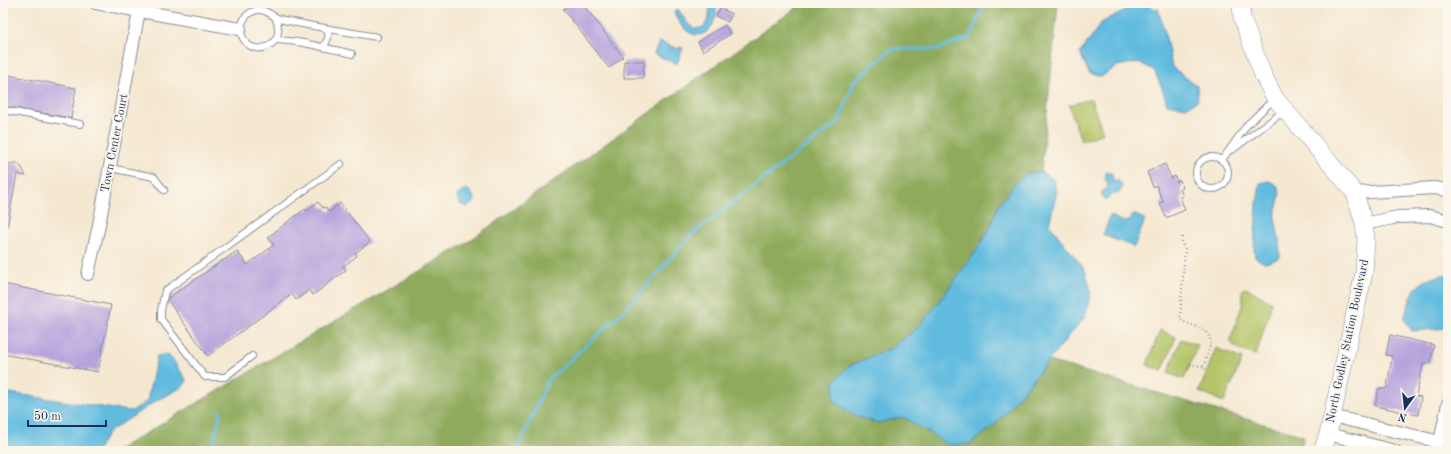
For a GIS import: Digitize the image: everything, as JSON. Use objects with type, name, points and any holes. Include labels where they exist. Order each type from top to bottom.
[{"type":"street","points":[[96,3],[140,7],[240,29]]},
{"type":"street","name":"North Godley Station Boulevard","points":[[1241,3],[1242,18],[1263,75],[1280,104],[1355,193],[1364,224],[1366,239],[1364,272],[1328,434],[1322,451]]},
{"type":"street","name":"Town Center Court","points":[[88,274],[110,168],[140,7]]},
{"type":"street","points":[[1355,193],[1434,188],[1448,190]]},
{"type":"street","points":[[1364,224],[1398,216],[1430,216],[1448,221]]},
{"type":"street","points":[[1332,416],[1439,447],[1448,404]]},
{"type":"street","points":[[1328,434],[1395,451]]},
{"type":"lane","points":[[259,10],[268,12],[275,18],[279,25],[279,33],[276,40],[268,47],[258,49],[249,45],[243,38],[240,29],[243,20],[250,13],[259,10]]},
{"type":"lane","points":[[275,18],[324,28],[376,36]]},
{"type":"lane","points":[[324,28],[328,31],[329,36],[324,47]]},
{"type":"lane","points":[[276,40],[324,47],[352,54]]},
{"type":"lane","points":[[1222,160],[1247,125],[1280,104]]},
{"type":"lane","points":[[1227,153],[1280,104]]},
{"type":"lane","points":[[3,110],[80,124]]},
{"type":"lane","points":[[1215,156],[1222,160],[1227,166],[1228,174],[1226,182],[1220,187],[1212,189],[1204,187],[1198,182],[1195,175],[1196,167],[1200,160],[1215,156]]},
{"type":"lane","points":[[252,356],[225,377],[205,377],[161,319],[161,310],[165,291],[341,164]]},
{"type":"lane","points":[[110,168],[154,177],[164,190]]},
{"type":"path","points":[[1182,237],[1182,244],[1185,249],[1180,317],[1182,321],[1205,332],[1209,336],[1211,343],[1203,367]]},
{"type":"path","points":[[1190,364],[1203,367],[1207,371]]},
{"type":"green space","points":[[803,3],[1058,3],[1041,172],[1027,173],[998,206],[990,228],[974,254],[935,307],[917,328],[892,348],[849,366],[878,423],[903,417],[921,427],[994,426],[1049,361],[1304,436],[1300,451],[116,451],[465,244]]},
{"type":"green space","points":[[1091,99],[1103,133],[1081,141],[1069,105]]},
{"type":"green space","points":[[1244,288],[1249,289],[1272,303],[1256,355],[1245,352],[1234,346],[1230,340],[1243,303],[1242,291]]},
{"type":"green space","points":[[1160,330],[1176,337],[1162,371],[1147,365]]},
{"type":"green space","points":[[1181,339],[1198,345],[1184,379],[1168,373]]},
{"type":"green space","points":[[1216,348],[1242,359],[1224,402],[1199,392]]},
{"type":"water","points":[[708,3],[715,3],[715,18],[713,25],[703,34],[697,35],[684,28],[678,21],[674,12],[678,9],[688,24],[695,29],[704,27],[709,15]]},
{"type":"water","points":[[1136,4],[1158,9],[1172,67],[1197,86],[1198,100],[1186,107],[1167,104],[1154,70],[1138,62],[1117,66],[1101,77],[1089,73],[1080,53],[1101,23]]},
{"type":"water","points":[[659,42],[679,49],[680,47],[683,48],[677,64],[654,54]]},
{"type":"water","points":[[1041,172],[1053,179],[1057,192],[1049,224],[1085,270],[1091,292],[1085,317],[994,426],[970,444],[949,445],[903,417],[878,423],[855,416],[834,401],[834,381],[849,366],[892,348],[917,328],[935,307],[974,254],[990,228],[998,206],[1014,185],[1027,173]]},
{"type":"water","points":[[1107,172],[1112,174],[1113,180],[1120,182],[1122,188],[1119,193],[1111,194],[1108,199],[1105,199],[1101,195],[1103,190],[1107,190],[1108,181],[1106,181],[1104,176]]},
{"type":"water","points":[[1269,181],[1278,186],[1280,192],[1275,218],[1280,257],[1273,261],[1264,262],[1255,257],[1254,248],[1260,183]]},
{"type":"water","points":[[465,189],[470,191],[475,199],[474,202],[467,207],[460,204],[457,197]]},
{"type":"water","points":[[1135,215],[1145,220],[1134,247],[1103,235],[1110,216],[1125,222],[1130,221],[1132,216]]},
{"type":"water","points":[[1448,274],[1448,328],[1412,331],[1404,319],[1413,293],[1421,283]]},
{"type":"water","points":[[167,354],[173,360],[187,381],[185,384],[179,389],[159,399],[109,432],[97,451],[3,451],[3,392],[133,411],[147,401],[157,356]]},
{"type":"building","points":[[562,3],[582,3],[623,57],[609,68],[563,9],[566,8]]},
{"type":"building","points":[[720,8],[732,14],[728,22],[716,16]]},
{"type":"building","points":[[725,25],[731,34],[703,51],[698,42]]},
{"type":"building","points":[[624,61],[644,61],[643,78],[624,78]]},
{"type":"building","points":[[3,74],[76,88],[71,118],[3,106]]},
{"type":"building","points":[[16,162],[22,168],[26,176],[17,174],[7,228],[3,228],[3,163],[12,164]]},
{"type":"building","points":[[1165,164],[1171,178],[1175,176],[1177,182],[1180,180],[1183,188],[1180,189],[1183,196],[1180,197],[1185,210],[1166,218],[1160,203],[1163,202],[1156,185],[1153,187],[1147,172]]},
{"type":"building","points":[[318,202],[329,212],[340,203],[370,242],[355,253],[357,256],[343,266],[346,270],[313,295],[309,290],[296,300],[292,294],[208,356],[168,301],[168,298],[237,251],[247,265],[274,245],[268,237],[305,209],[306,211]]},
{"type":"building","points":[[3,284],[111,305],[98,372],[3,354]]},
{"type":"building","points":[[1390,335],[1434,345],[1430,364],[1425,362],[1425,365],[1423,364],[1416,396],[1421,397],[1418,415],[1375,406],[1379,388],[1385,389],[1387,387],[1392,358],[1392,356],[1386,355]]},
{"type":"waterway","points":[[517,451],[548,380],[624,311],[690,236],[839,121],[855,80],[892,49],[937,49],[969,38],[985,3]]},
{"type":"waterway","points":[[211,451],[221,411]]}]
